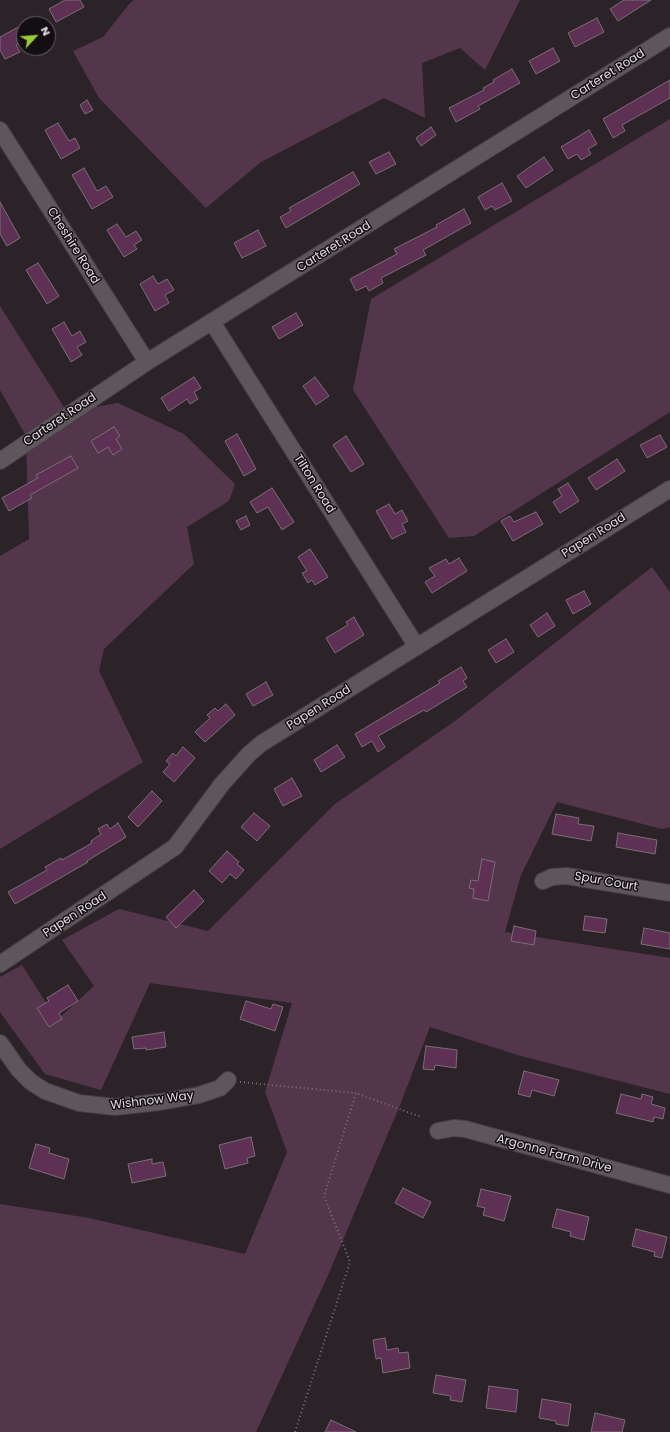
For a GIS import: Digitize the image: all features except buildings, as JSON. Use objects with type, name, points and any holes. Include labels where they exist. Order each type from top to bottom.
[{"type":"street","name":"Carteret Road","points":[[0,461],[147,362],[670,36]]},
{"type":"street","name":"Cheshire Road","points":[[0,130],[147,362]]},
{"type":"street","name":"Tilton Road","points":[[212,322],[417,646]]},
{"type":"street","name":"Papen Road","points":[[0,964],[175,847],[222,784],[249,754],[262,744],[670,489]]},
{"type":"street","name":"Spur Court","points":[[543,881],[552,877],[567,876],[670,893]]},
{"type":"street","name":"Wishnow Way","points":[[0,1043],[19,1070],[31,1082],[45,1091],[80,1103],[115,1107],[160,1102],[199,1095],[220,1088],[228,1080]]},
{"type":"street","name":"Argonne Farm Drive","points":[[438,1131],[454,1128],[466,1129],[670,1185]]},
{"type":"path","points":[[228,1080],[356,1092],[421,1117]]},
{"type":"path","points":[[295,1432],[350,1262],[324,1196],[356,1092]]},
{"type":"shaded area","points":[[134,0],[520,0],[485,70],[460,48],[422,63],[425,118],[384,98],[261,162],[206,208],[99,98],[73,51],[103,37]]},
{"type":"shaded area","points":[[670,119],[670,412],[474,536],[449,538],[353,390],[371,299]]},
{"type":"shaded area","points":[[0,306],[67,412],[118,403],[184,434],[235,484],[229,501],[187,527],[194,564],[104,649],[99,671],[143,762],[0,849],[0,556],[29,539],[26,436],[0,390]]},
{"type":"shaded area","points":[[652,567],[670,592],[670,827],[662,829],[557,802],[521,875],[505,932],[670,958],[670,1094],[521,1056],[430,1027],[400,1105],[329,1273],[256,1432],[0,1432],[0,1204],[89,1218],[245,1254],[287,1152],[265,1092],[292,1003],[150,983],[101,1090],[45,1074],[0,1012],[0,977],[22,965],[57,1020],[94,986],[62,940],[119,909],[208,931],[335,804],[455,721]]}]
